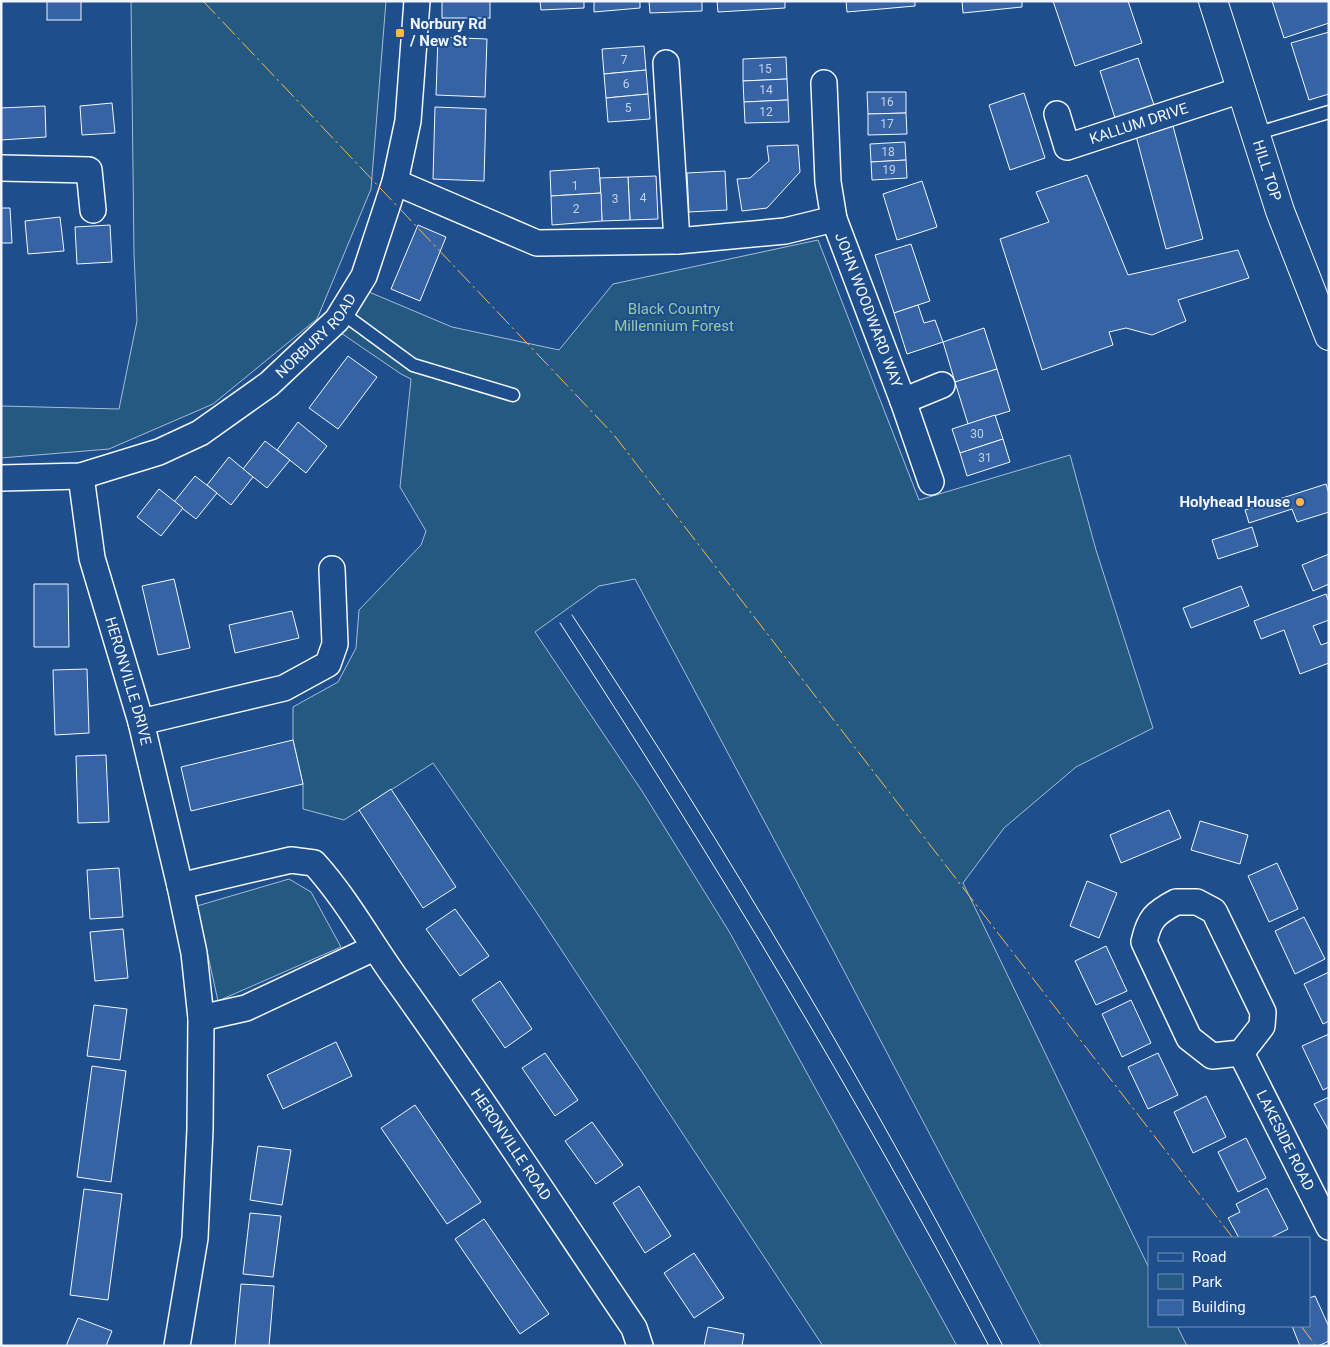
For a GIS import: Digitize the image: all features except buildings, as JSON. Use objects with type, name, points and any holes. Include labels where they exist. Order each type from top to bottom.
[{"type":"main road","name":"HILL TOP","points":[[1213,1],[1280,211],[1329,336]]},
{"type":"street","name":"NORBURY ROAD","points":[[1,478],[81,476],[159,452],[200,432],[269,384],[337,320],[364,276],[395,182],[408,122],[417,1]]},
{"type":"street","points":[[666,63],[677,241]]},
{"type":"street","name":"JOHN WOODWARD WAY","points":[[824,83],[828,182],[834,219],[903,401],[931,482]]},
{"type":"street","name":"KALLUM DRIVE","points":[[1057,114],[1067,146],[1241,90]]},
{"type":"street","points":[[1,168],[89,170],[93,210]]},
{"type":"street","name":"JOHN WOODWARD WAY","points":[[395,182],[537,243],[677,241],[785,231],[834,219]]},
{"type":"street","name":"JOHN WOODWARD WAY","points":[[903,401],[942,385]]},
{"type":"street","name":"HERONVILLE DRIVE","points":[[81,476],[92,558],[141,722],[180,886]]},
{"type":"street","points":[[141,722],[284,688],[328,664],[335,644],[332,569]]},
{"type":"street","name":"HERONVILLE ROAD","points":[[180,886],[291,860],[314,863],[330,880],[374,948],[436,1035],[634,1328],[640,1346]]},
{"type":"street","points":[[177,1346],[195,1238],[200,1129],[201,1018],[194,953],[180,886]]},
{"type":"street","points":[[1176,902],[1197,902],[1214,912],[1263,1012],[1262,1026],[1241,1053],[1212,1056],[1189,1038],[1144,942],[1147,927],[1160,910],[1176,902]]},
{"type":"street","points":[[201,1018],[246,1008],[374,948]]},
{"type":"street","name":"LAKESIDE ROAD","points":[[1241,1053],[1329,1227]]},
{"type":"lane","points":[[1255,134],[1329,112]]},
{"type":"lane","points":[[342,313],[413,365],[513,395]]},
{"type":"green space","points":[[131,1],[386,1],[371,189],[317,319],[213,404],[109,449],[1,458],[1,406],[119,409],[137,321],[134,254]]},
{"type":"green space","name":"Black Country Millennium Forest","points":[[818,240],[919,500],[1070,455],[1096,550],[1153,728],[1076,767],[1004,828],[963,883],[1148,1266],[1148,1327],[1178,1327],[1187,1346],[1041,1346],[635,579],[599,586],[535,632],[642,791],[730,933],[957,1346],[823,1346],[535,910],[433,763],[344,820],[303,809],[303,784],[293,740],[293,707],[338,682],[356,648],[359,610],[421,545],[426,531],[400,487],[411,379],[341,333],[369,292],[452,327],[559,350],[613,284]]},
{"type":"green space","points":[[289,879],[311,892],[341,947],[218,1001],[197,906]]},
{"type":"tram line","points":[[572,615],[687,793],[797,975],[902,1159],[1003,1346]]},
{"type":"tram line","points":[[560,623],[673,800],[783,980],[888,1161],[989,1346]]},
{"type":"power","points":[[203,1],[614,435],[1232,1237]]},
{"type":"power","points":[[1302,1327],[1316,1346]]},
{"type":"place","name":"Norbury Rd / New St","points":[[400,33]]},
{"type":"place","name":"Holyhead House","points":[[1300,502]]}]
